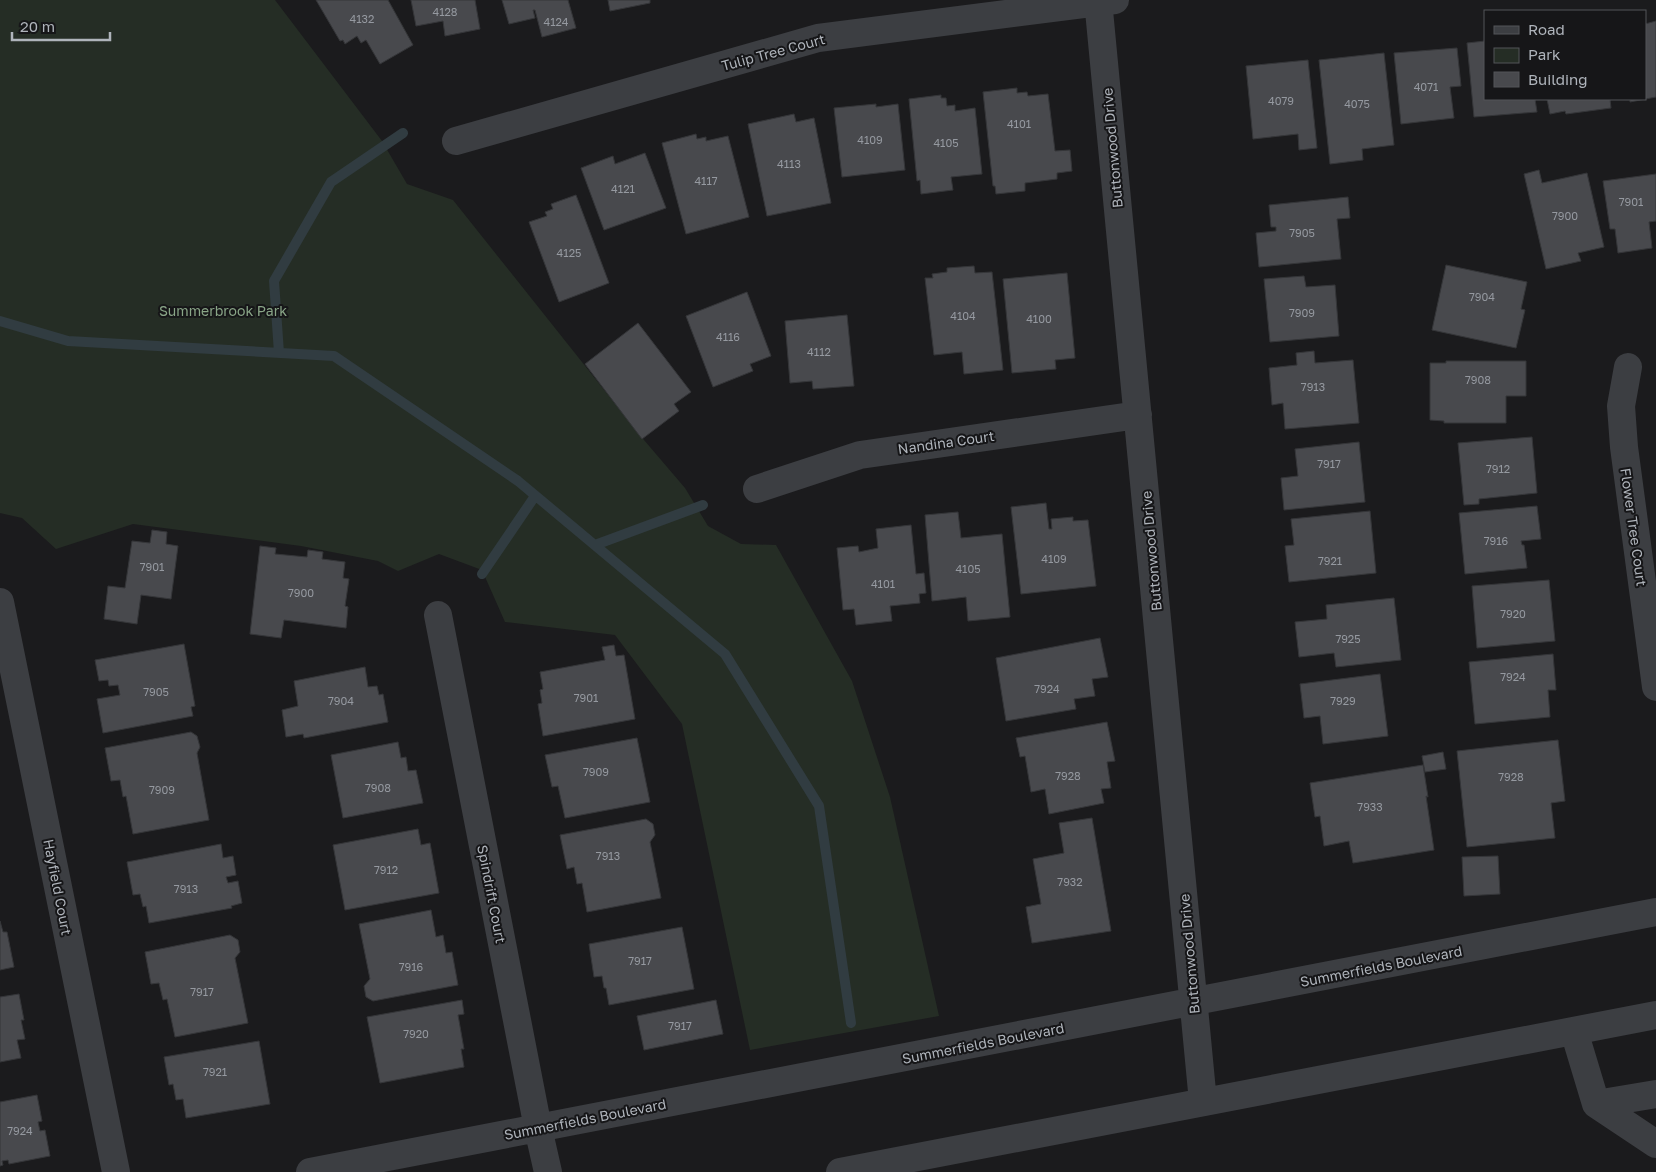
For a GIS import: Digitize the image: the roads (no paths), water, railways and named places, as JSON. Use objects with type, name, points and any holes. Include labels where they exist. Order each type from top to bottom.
[{"type":"street","name":"Tulip Tree Court","points":[[456,141],[818,38],[1104,0]]},
{"type":"street","name":"Buttonwood Drive","points":[[1104,0],[1138,414],[1203,1102]]},
{"type":"street","name":"Flower Tree Court","points":[[1628,366],[1621,406],[1624,447],[1651,617],[1656,687]]},
{"type":"street","name":"Nandina Court","points":[[757,489],[860,455],[1138,414]]},
{"type":"street","name":"Hayfield Court","points":[[0,602],[116,1172]]},
{"type":"street","name":"Spindrift Court","points":[[438,615],[548,1172]]},
{"type":"street","name":"Summerfields Boulevard","points":[[310,1172],[1656,912]]},
{"type":"street","points":[[840,1172],[1656,1015]]},
{"type":"street","points":[[1574,1031],[1596,1104],[1656,1144]]},
{"type":"street","points":[[1596,1104],[1656,1094]]},
{"type":"waterway","points":[[279,353],[274,281],[331,182],[403,133]]},
{"type":"waterway","points":[[0,321],[68,341],[334,356],[518,481],[725,654],[819,806],[851,1023]]},
{"type":"waterway","points":[[482,574],[535,496]]},
{"type":"waterway","points":[[595,545],[703,505]]},
{"type":"park label","name":"Summerbrook Park","points":[[223,310]]}]
